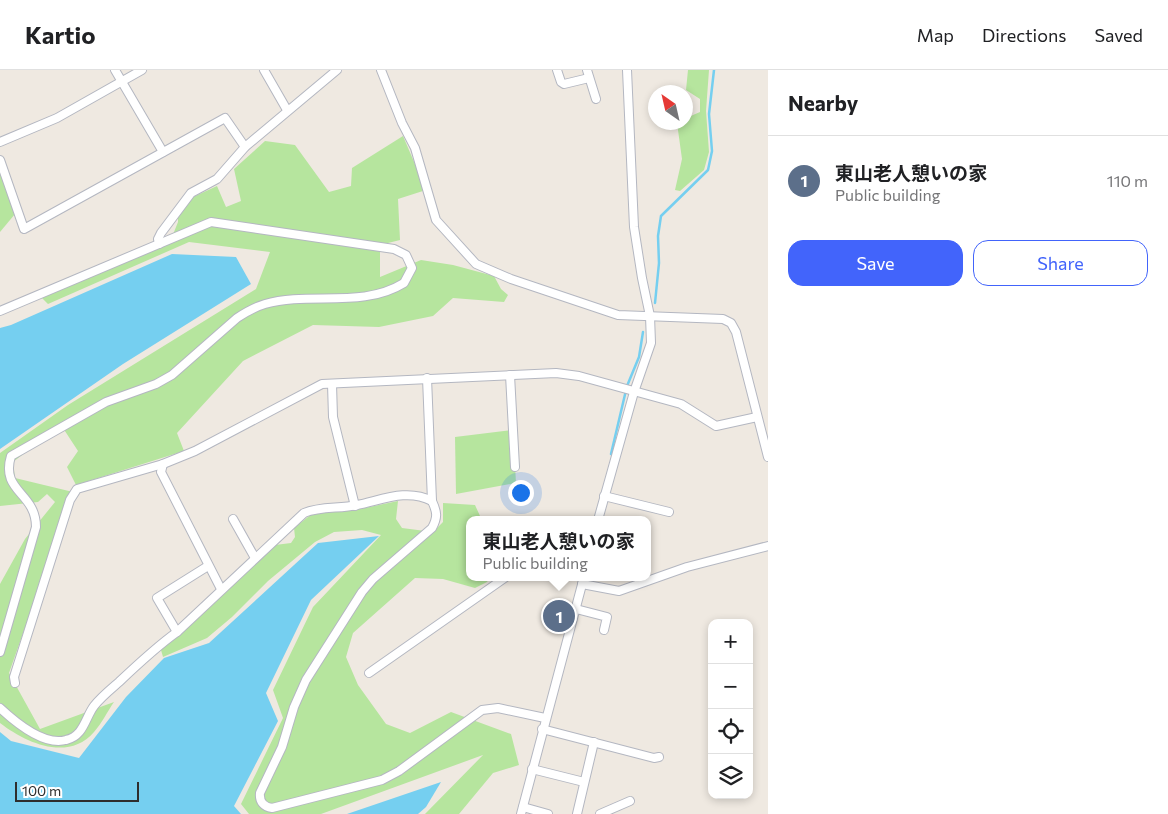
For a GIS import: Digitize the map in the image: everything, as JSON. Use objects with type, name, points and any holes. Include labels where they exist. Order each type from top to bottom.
[{"type":"street","points":[[115,70],[163,152]]},
{"type":"street","points":[[0,142],[57,118],[142,70]]},
{"type":"street","points":[[264,70],[287,110]]},
{"type":"street","points":[[159,244],[161,233],[191,193],[218,179],[245,147],[287,110],[338,70]]},
{"type":"street","points":[[381,70],[402,123],[415,148],[436,220],[476,264],[612,314],[723,319],[732,323],[736,332],[768,457]]},
{"type":"street","points":[[557,70],[561,82],[564,84],[588,74],[596,99]]},
{"type":"street","points":[[599,516],[634,392],[649,353],[650,316],[634,227],[628,70]]},
{"type":"street","points":[[0,160],[24,229],[225,118],[245,147]]},
{"type":"street","points":[[0,311],[211,222],[394,249],[406,255],[412,268],[404,283],[378,293],[349,298],[291,300],[265,304],[249,310],[224,329],[172,375],[156,384],[106,402],[11,456],[2,467],[1,476]]},
{"type":"street","points":[[15,683],[14,677],[73,494],[80,488],[163,464],[195,450],[322,384],[556,373],[579,376],[681,404],[716,426],[757,417]]},
{"type":"street","points":[[510,375],[515,467]]},
{"type":"street","points":[[427,378],[432,501],[437,512],[432,528],[373,579],[362,592],[306,680],[294,707],[282,747],[260,794],[261,802],[266,807],[272,808],[382,780],[399,771],[482,710],[498,708],[546,718]]},
{"type":"street","points":[[332,384],[333,417],[355,506]]},
{"type":"street","points":[[163,464],[161,472],[221,589]]},
{"type":"street","points":[[0,652],[36,527],[35,514],[31,508],[7,490]]},
{"type":"street","points":[[0,708],[43,738],[65,741],[80,732],[94,706],[156,646],[177,632],[304,513],[321,508],[355,506],[398,494],[432,501]]},
{"type":"street","points":[[604,496],[669,512]]},
{"type":"street","points":[[234,519],[255,558]]},
{"type":"street","points":[[651,579],[687,566],[768,546]]},
{"type":"street","points":[[177,632],[158,598],[208,566]]},
{"type":"street","points":[[369,673],[500,581]]},
{"type":"street","points":[[548,814],[522,810],[542,728],[583,581],[619,591],[646,581]]},
{"type":"street","points":[[576,609],[607,617],[604,630]]},
{"type":"street","points":[[542,728],[654,758],[659,757]]},
{"type":"street","points":[[577,814],[594,742]]},
{"type":"street","points":[[532,769],[584,782]]},
{"type":"street","points":[[600,814],[630,801]]},
{"type":"green space","points":[[688,70],[709,70],[706,111],[709,152],[704,170],[680,191],[675,190],[682,159],[678,130],[693,130],[693,115],[700,112],[700,99],[693,94],[693,85],[686,85]]},
{"type":"green space","points":[[403,136],[426,190],[398,199],[400,240],[380,245],[380,277],[421,260],[453,265],[494,276],[501,289],[508,295],[504,302],[453,298],[433,316],[379,327],[313,325],[243,361],[177,433],[184,451],[76,485],[67,467],[78,451],[61,425],[13,462],[15,478],[73,492],[9,673],[40,729],[114,702],[94,732],[84,741],[72,746],[60,748],[34,743],[10,730],[0,723],[0,584],[25,539],[55,502],[47,494],[38,502],[0,506],[0,453],[68,405],[256,289],[270,252],[189,242],[48,304],[42,298],[170,242],[178,222],[178,204],[217,186],[226,207],[241,201],[234,169],[265,141],[295,145],[329,192],[351,186],[352,168]]},
{"type":"green space","points":[[0,170],[15,214],[0,232]]},
{"type":"green space","points":[[513,430],[516,483],[456,494],[455,437]]},
{"type":"green space","points":[[398,501],[396,519],[402,528],[433,532],[443,522],[443,503],[475,505],[480,516],[466,516],[466,581],[487,582],[475,588],[443,579],[415,578],[353,633],[346,657],[358,685],[386,724],[410,733],[451,712],[511,734],[519,765],[493,773],[459,814],[425,814],[483,755],[321,814],[249,814],[241,804],[283,718],[273,690],[313,607],[381,535],[362,530],[334,532],[315,542],[268,581],[232,617],[207,638],[163,657],[161,650],[275,545],[291,543],[295,537],[294,528],[313,513],[355,510]]},
{"type":"water","points":[[172,254],[236,257],[251,284],[123,364],[0,449],[0,328],[11,325]]},
{"type":"water","points":[[379,536],[311,600],[266,693],[278,721],[234,806],[241,814],[0,814],[0,732],[11,741],[79,758],[126,697],[164,658],[209,643],[318,543]]},
{"type":"water","points":[[441,782],[426,807],[418,814],[347,814]]},
{"type":"waterway","points":[[655,303],[659,263],[658,236],[661,216],[708,170],[712,151],[709,114],[714,70]]},
{"type":"waterway","points":[[611,454],[627,386],[639,357],[643,332]]},
{"type":"place","name":"東山老人憩いの家","points":[[559,616]]}]
